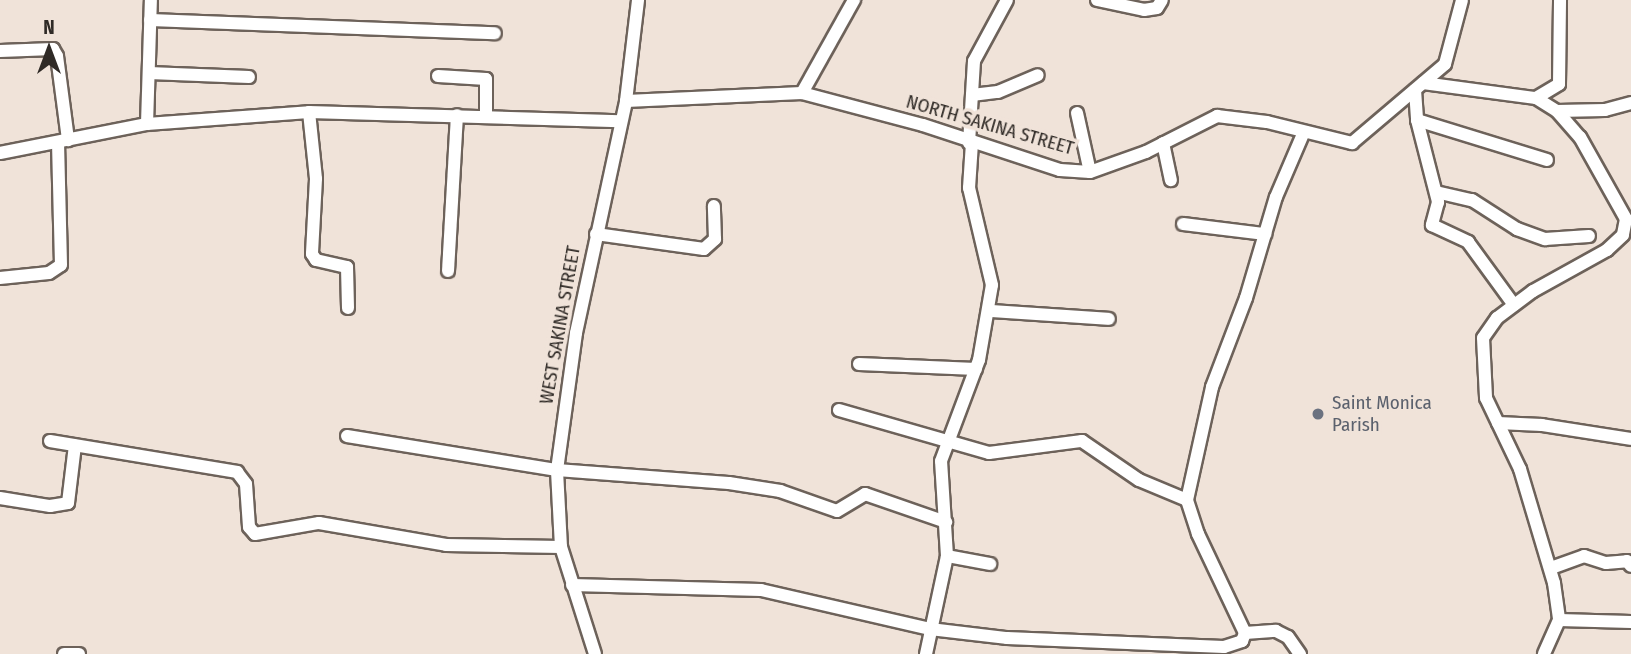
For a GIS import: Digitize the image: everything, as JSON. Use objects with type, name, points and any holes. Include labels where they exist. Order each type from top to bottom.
[{"type":"street","points":[[147,124],[152,0]]},
{"type":"street","name":"WEST SAKINA STREET","points":[[595,654],[561,547],[557,470],[596,234],[625,101],[638,0]]},
{"type":"street","points":[[802,93],[854,0]]},
{"type":"street","points":[[926,654],[947,556],[946,522],[939,478],[946,443],[976,369],[990,311],[992,285],[968,179],[974,61],[1007,0]]},
{"type":"street","points":[[1097,0],[1144,10],[1157,8],[1162,0]]},
{"type":"street","name":"NORTH SAKINA STREET","points":[[625,101],[802,93],[923,125],[970,143],[1060,170],[1090,172],[1119,164],[1217,116],[1267,122],[1303,134],[1352,143],[1445,64],[1462,0]]},
{"type":"street","points":[[1536,97],[1559,84],[1560,0]]},
{"type":"street","points":[[150,20],[495,33]]},
{"type":"street","points":[[0,51],[52,49],[57,56],[63,141],[64,259],[49,273],[0,278]]},
{"type":"street","points":[[149,73],[248,77]]},
{"type":"street","points":[[972,95],[998,92],[1038,75]]},
{"type":"street","points":[[438,76],[486,79],[486,116]]},
{"type":"street","points":[[1514,305],[1468,242],[1432,225],[1436,192],[1417,120],[1419,87],[1536,97],[1557,111],[1580,137],[1629,220],[1623,234],[1607,250],[1514,305],[1489,326],[1483,338],[1486,398],[1520,469],[1551,568],[1559,620],[1544,654]]},
{"type":"street","points":[[1557,111],[1605,110],[1631,103]]},
{"type":"street","points":[[0,153],[147,124],[309,112],[620,121]]},
{"type":"street","points":[[309,112],[316,179],[312,254],[316,260],[347,267],[348,308]]},
{"type":"street","points":[[1077,113],[1090,172]]},
{"type":"street","points":[[448,271],[457,115]]},
{"type":"street","points":[[1417,120],[1548,160]]},
{"type":"street","points":[[1245,633],[1198,534],[1187,500],[1212,387],[1303,134]]},
{"type":"street","points":[[1163,143],[1171,180]]},
{"type":"street","points":[[1436,192],[1472,201],[1517,229],[1545,239],[1588,236]]},
{"type":"street","points":[[596,234],[704,249],[715,239],[714,206]]},
{"type":"street","points":[[1183,223],[1265,234]]},
{"type":"street","points":[[990,311],[1109,319]]},
{"type":"street","points":[[859,364],[976,369]]},
{"type":"street","points":[[839,410],[946,443],[999,453],[1082,441],[1139,480],[1187,500]]},
{"type":"street","points":[[1498,424],[1542,425],[1631,439]]},
{"type":"street","points":[[348,436],[557,470],[729,483],[780,491],[837,511],[865,494],[946,522]]},
{"type":"street","points":[[50,441],[237,472],[246,484],[249,527],[255,534],[319,523],[446,545],[561,547]]},
{"type":"street","points":[[0,498],[64,505],[75,445]]},
{"type":"street","points":[[947,556],[990,564]]},
{"type":"street","points":[[1551,568],[1584,556],[1606,563],[1627,561],[1631,566]]},
{"type":"street","points":[[572,585],[761,590],[930,629],[1059,642],[1205,649],[1235,644],[1245,633],[1276,631],[1289,637],[1300,654]]},
{"type":"street","points":[[1559,620],[1631,622]]},
{"type":"street","points":[[64,654],[79,654]]},
{"type":"place","name":"Saint Monica Parish","points":[[1318,414]]}]
